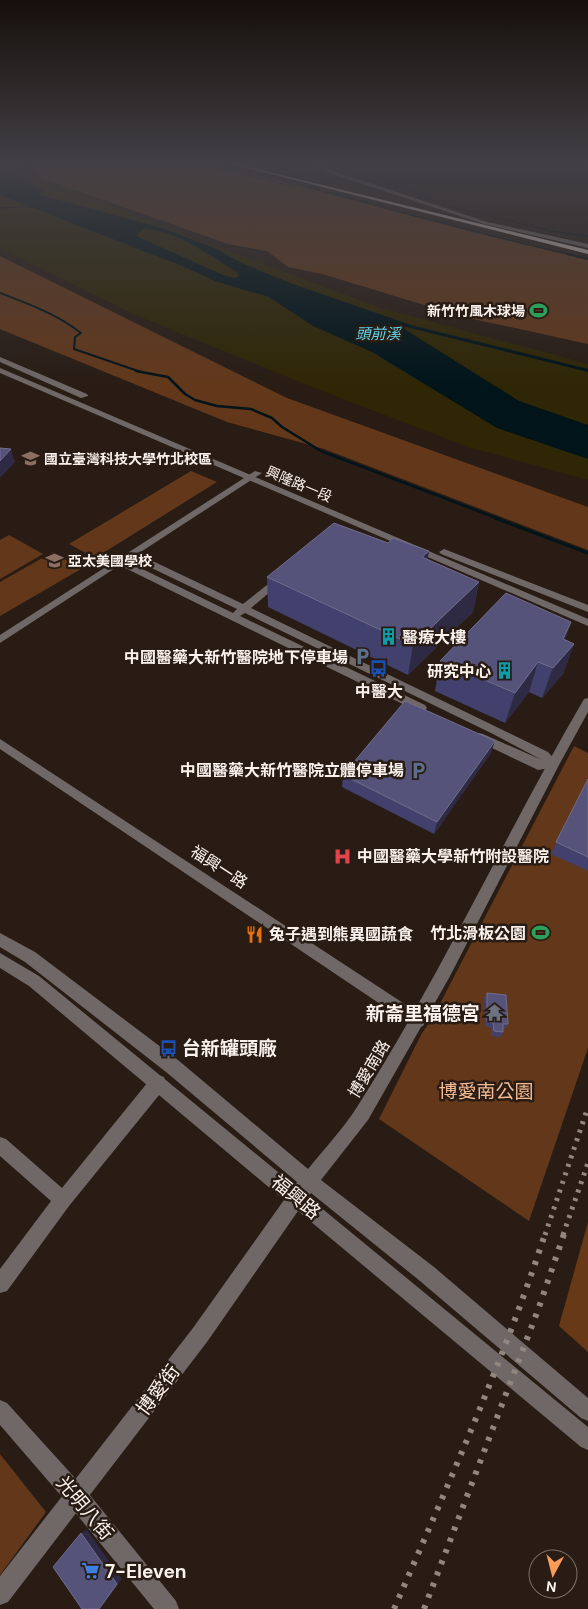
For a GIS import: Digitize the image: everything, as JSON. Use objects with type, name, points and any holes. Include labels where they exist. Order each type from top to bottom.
[{"type":"highway","points":[[538,238],[588,249]]},
{"type":"highway","points":[[542,238],[588,249]]},
{"type":"street","points":[[545,238],[588,249]]},
{"type":"street","name":"興隆路一段","points":[[1,360],[254,476],[348,524],[588,623]]},
{"type":"street","name":"興隆路一段","points":[[0,370],[254,476],[588,609]]},
{"type":"street","points":[[0,640],[254,476]]},
{"type":"street","points":[[126,557],[139,558],[512,739],[544,755],[553,764]]},
{"type":"street","points":[[126,557],[128,566],[432,714]]},
{"type":"street","points":[[233,617],[288,572]]},
{"type":"street","name":"博愛南路","points":[[310,1182],[362,1114],[418,1021],[553,764],[588,702]]},
{"type":"street","points":[[468,731],[538,765],[553,764]]},
{"type":"street","name":"福興一路","points":[[0,743],[418,1021]]},
{"type":"street","name":"福興路","points":[[0,939],[30,957],[172,1066],[310,1182],[427,1274],[588,1411]]},
{"type":"street","name":"福興路","points":[[0,960],[34,981],[158,1082],[588,1440]]},
{"type":"street","points":[[0,1284],[63,1200],[158,1082]]},
{"type":"street","points":[[0,1145],[63,1200]]},
{"type":"street","name":"博愛街","points":[[0,1594],[77,1497],[200,1335],[296,1198],[310,1182]]},
{"type":"street","name":"光明八街","points":[[0,1410],[77,1497],[168,1609]]},
{"type":"green space","points":[[211,238],[498,238],[588,260],[588,344],[464,317],[322,274],[288,267],[267,251],[228,244]]},
{"type":"green space","points":[[0,256],[287,398],[588,507],[588,550],[324,449],[227,422],[0,329]]},
{"type":"green space","points":[[191,471],[217,482],[95,558],[69,544]]},
{"type":"green space","points":[[9,535],[43,554],[0,579],[0,540]]},
{"type":"green space","points":[[53,552],[81,569],[0,616],[0,582]]},
{"type":"green space","name":"博愛南公園","points":[[574,746],[588,753],[588,1048],[529,1221],[379,1119],[422,1033],[432,1019]]},
{"type":"green space","points":[[0,1454],[46,1512],[0,1575]]},
{"type":"shaded area","points":[[588,1222],[588,1352],[559,1326]]},
{"type":"sand","points":[[0,238],[194,238],[381,308],[588,364],[588,480],[468,447],[304,384],[131,313],[0,248]]},
{"type":"water","name":"頭前溪","points":[[110,238],[141,238],[223,275],[235,278],[239,276],[237,272],[192,244],[178,238],[189,238],[214,248],[246,265],[293,284],[411,325],[588,369],[588,372],[398,325],[519,401],[588,425],[588,459],[497,428],[372,352],[313,326],[269,297],[215,281]]},
{"type":"building","points":[[0,448],[11,449],[0,461]]},
{"type":"building","points":[[334,523],[388,543],[393,538],[429,551],[422,557],[479,582],[413,645],[267,577]]},
{"type":"building","points":[[506,593],[571,622],[563,639],[574,644],[553,668],[538,662],[515,693],[440,661]]},
{"type":"building","name":"中國醫藥大新竹醫院立體停車場","points":[[405,701],[495,741],[437,822],[343,775]]},
{"type":"building","points":[[588,779],[588,857],[556,842]]},
{"type":"building","name":"新崙里福德宮","points":[[487,993],[506,995],[508,1024],[503,1024],[503,1032],[494,1031],[493,1023],[487,1021]]},
{"type":"building","name":"7-Eleven","points":[[81,1533],[117,1584],[99,1609],[82,1609],[53,1567]]},
{"type":"waterway","points":[[500,238],[528,245]]},
{"type":"waterway","points":[[533,246],[573,255]]},
{"type":"waterway","points":[[567,254],[588,259]]},
{"type":"waterway","points":[[0,293],[32,305],[72,326],[81,333],[75,337],[74,349],[141,372]]},
{"type":"waterway","points":[[136,371],[141,372]]},
{"type":"waterway","points":[[141,372],[168,377],[185,394],[195,400],[217,406],[251,409],[272,418],[282,427],[321,451],[499,519]]},
{"type":"waterway","points":[[495,518],[588,553]]},
{"type":"railway","points":[[545,1235],[588,1107]]},
{"type":"railway","points":[[563,1235],[588,1163]]},
{"type":"railway","points":[[394,1609],[493,1376],[545,1234]]},
{"type":"railway","points":[[424,1609],[538,1310],[564,1234]]},
{"type":"place","name":"新竹竹風木球場","points":[[539,311]]},
{"type":"place","name":"國立臺灣科技大學竹北校區","points":[[30,459]]},
{"type":"place","name":"亞太美國學校","points":[[54,561]]},
{"type":"place","name":"醫療大樓","points":[[388,637]]},
{"type":"place","name":"中國醫藥大新竹醫院地下停車場","points":[[362,657]]},
{"type":"place","name":"中醫大","points":[[379,669]]},
{"type":"place","name":"研究中心","points":[[505,671]]},
{"type":"place","name":"中國醫藥大新竹醫院立體停車場","points":[[418,770]]},
{"type":"place","name":"中國醫藥大學新竹附設醫院","points":[[343,856]]},
{"type":"place","name":"竹北滑板公園","points":[[540,933]]},
{"type":"place","name":"兔子遇到熊異國蔬食","points":[[255,934]]},
{"type":"place","name":"新崙里福德宮","points":[[494,1013]]},
{"type":"place","name":"台新罐頭廠","points":[[168,1048]]},
{"type":"place","name":"7-Eleven","points":[[91,1571]]}]
